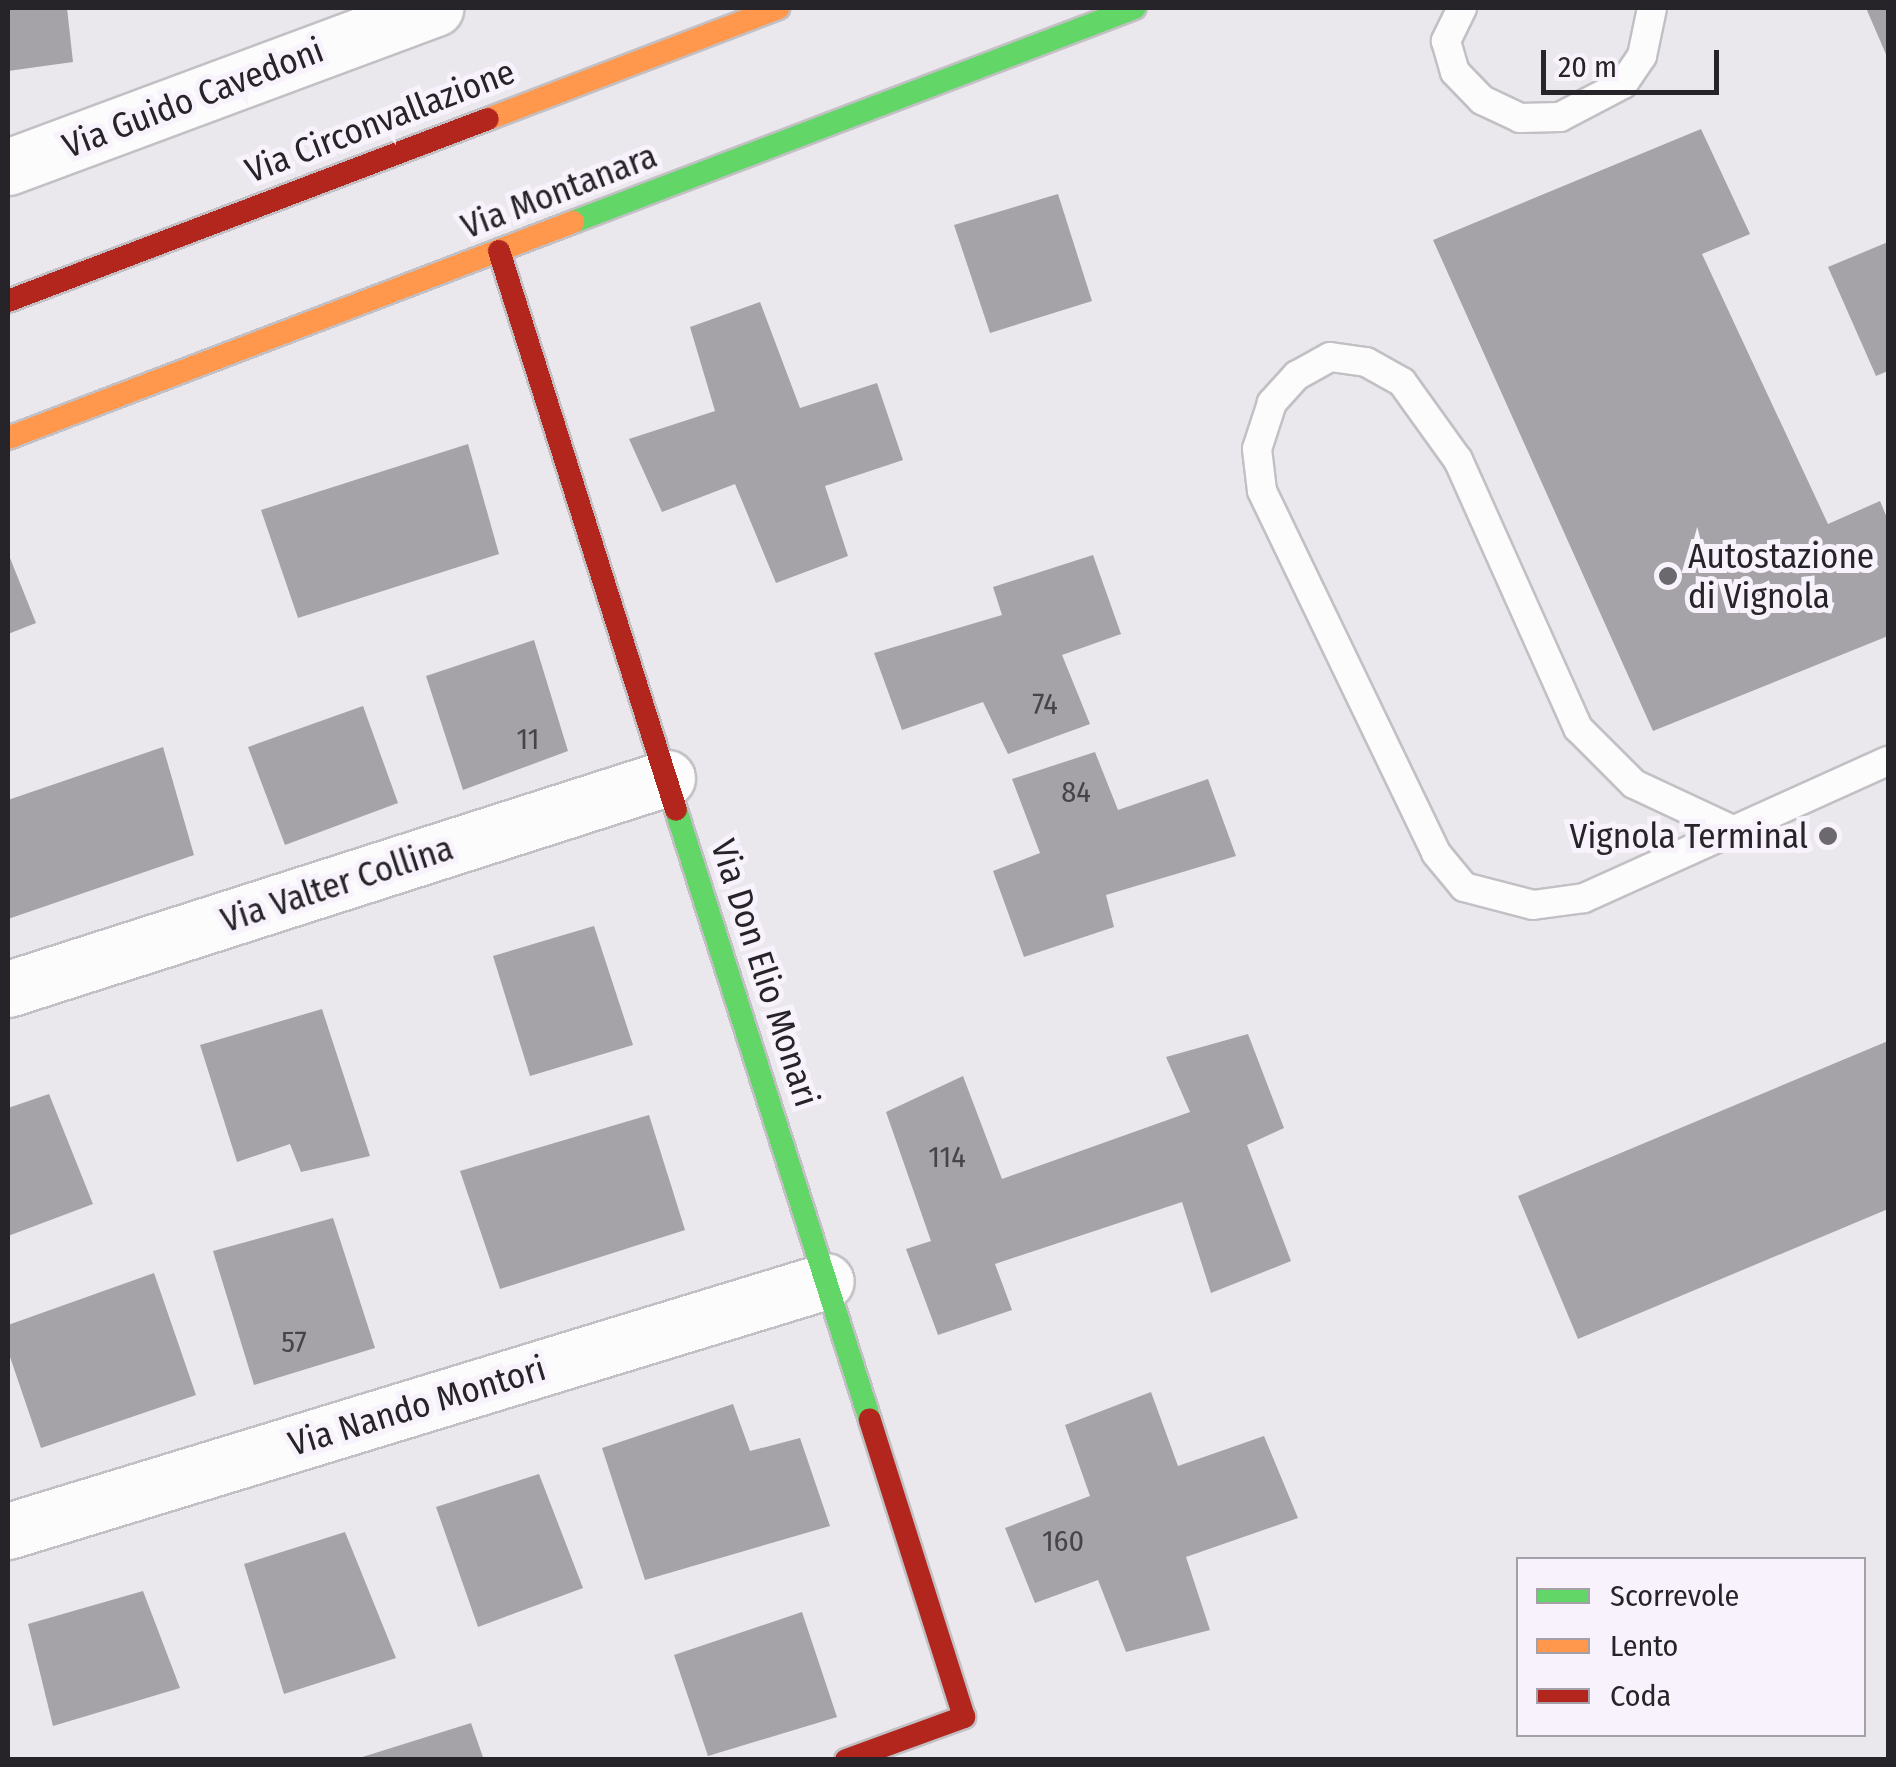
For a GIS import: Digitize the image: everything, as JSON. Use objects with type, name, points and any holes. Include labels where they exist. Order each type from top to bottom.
[{"type":"street","name":"Via Guido Cavedoni","points":[[8,167],[435,8]]},
{"type":"street","name":"Via Circonvallazione","points":[[8,301],[778,8]]},
{"type":"street","name":"Via Montanara","points":[[8,438],[1134,8]]},
{"type":"street","name":"Via Don Elio Monari","points":[[499,251],[964,1717],[846,1760]]},
{"type":"street","name":"Via Valter Collina","points":[[8,989],[666,778]]},
{"type":"street","name":"Via Nando Montori","points":[[8,1531],[826,1281]]},
{"type":"lane","points":[[1462,8],[1446,41],[1455,72],[1482,100],[1520,118],[1560,117],[1623,84],[1642,56],[1652,8]]},
{"type":"lane","points":[[1728,828],[1634,784],[1578,728],[1458,460],[1402,382],[1366,362],[1330,357],[1297,375],[1272,403],[1258,449],[1262,491],[1436,853],[1464,887],[1533,905],[1584,898],[1728,828],[1888,761]]},
{"type":"building","points":[[8,8],[67,8],[73,62],[8,71]]},
{"type":"building","points":[[1866,8],[1888,8],[1888,59]]},
{"type":"building","points":[[1701,129],[1750,234],[1702,254],[1828,524],[1880,501],[1888,520],[1888,636],[1653,731],[1433,240]]},
{"type":"building","points":[[1058,194],[1092,301],[990,333],[954,225]]},
{"type":"building","points":[[1888,242],[1888,371],[1876,376],[1828,267]]},
{"type":"building","points":[[760,302],[800,408],[877,383],[903,460],[825,486],[848,556],[776,583],[735,484],[662,512],[629,439],[715,411],[690,327]]},
{"type":"building","points":[[468,444],[499,554],[298,618],[261,510]]},
{"type":"building","points":[[8,553],[36,623],[8,634]]},
{"type":"building","points":[[1093,555],[1121,634],[1062,655],[1090,724],[1008,754],[983,702],[902,730],[874,653],[1002,615],[993,587]]},
{"type":"building","points":[[534,640],[568,751],[463,790],[426,676]]},
{"type":"building","points":[[363,706],[398,803],[285,845],[248,747]]},
{"type":"building","points":[[163,747],[194,855],[8,919],[8,800]]},
{"type":"building","points":[[1095,752],[1118,810],[1208,779],[1236,856],[1106,895],[1114,927],[1024,957],[993,871],[1040,853],[1012,779]]},
{"type":"building","points":[[594,926],[633,1045],[530,1076],[493,956]]},
{"type":"building","points":[[322,1009],[370,1156],[301,1172],[290,1144],[237,1162],[200,1045]]},
{"type":"building","points":[[1248,1034],[1284,1128],[1247,1145],[1291,1261],[1211,1293],[1182,1202],[995,1264],[1012,1310],[938,1335],[906,1249],[931,1241],[886,1112],[963,1076],[1002,1179],[1190,1112],[1166,1057]]},
{"type":"building","points":[[1888,1041],[1888,1209],[1578,1339],[1518,1196]]},
{"type":"building","points":[[49,1094],[93,1204],[8,1236],[8,1108]]},
{"type":"building","points":[[649,1115],[685,1230],[500,1289],[460,1171]]},
{"type":"building","points":[[333,1218],[375,1348],[254,1385],[213,1251]]},
{"type":"building","points":[[154,1273],[196,1395],[41,1448],[8,1351],[8,1325]]},
{"type":"building","points":[[1151,1392],[1178,1466],[1264,1436],[1298,1518],[1186,1557],[1210,1630],[1126,1652],[1098,1580],[1035,1603],[1005,1528],[1090,1496],[1065,1425]]},
{"type":"building","points":[[733,1404],[750,1451],[800,1438],[830,1526],[645,1580],[602,1448]]},
{"type":"building","points":[[539,1474],[583,1588],[478,1627],[436,1507]]},
{"type":"building","points":[[345,1532],[396,1658],[284,1694],[244,1564]]},
{"type":"building","points":[[143,1591],[180,1688],[53,1726],[28,1624]]},
{"type":"building","points":[[802,1612],[837,1717],[708,1756],[674,1655]]},
{"type":"building","points":[[471,1723],[484,1760],[356,1760],[356,1759]]},
{"type":"traffic: fast","points":[[573,222],[1135,8]]},
{"type":"traffic: fast","points":[[676,810],[870,1420]]},
{"type":"traffic: slow","points":[[488,119],[778,8]]},
{"type":"traffic: slow","points":[[8,438],[573,222]]},
{"type":"traffic: jam","points":[[8,301],[488,119]]},
{"type":"traffic: jam","points":[[499,251],[676,810]]},
{"type":"traffic: jam","points":[[846,1760],[964,1717],[870,1420]]},
{"type":"place","name":"Autostazione di Vignola","points":[[1668,576]]},
{"type":"place","name":"Vignola Terminal","points":[[1828,836]]}]
